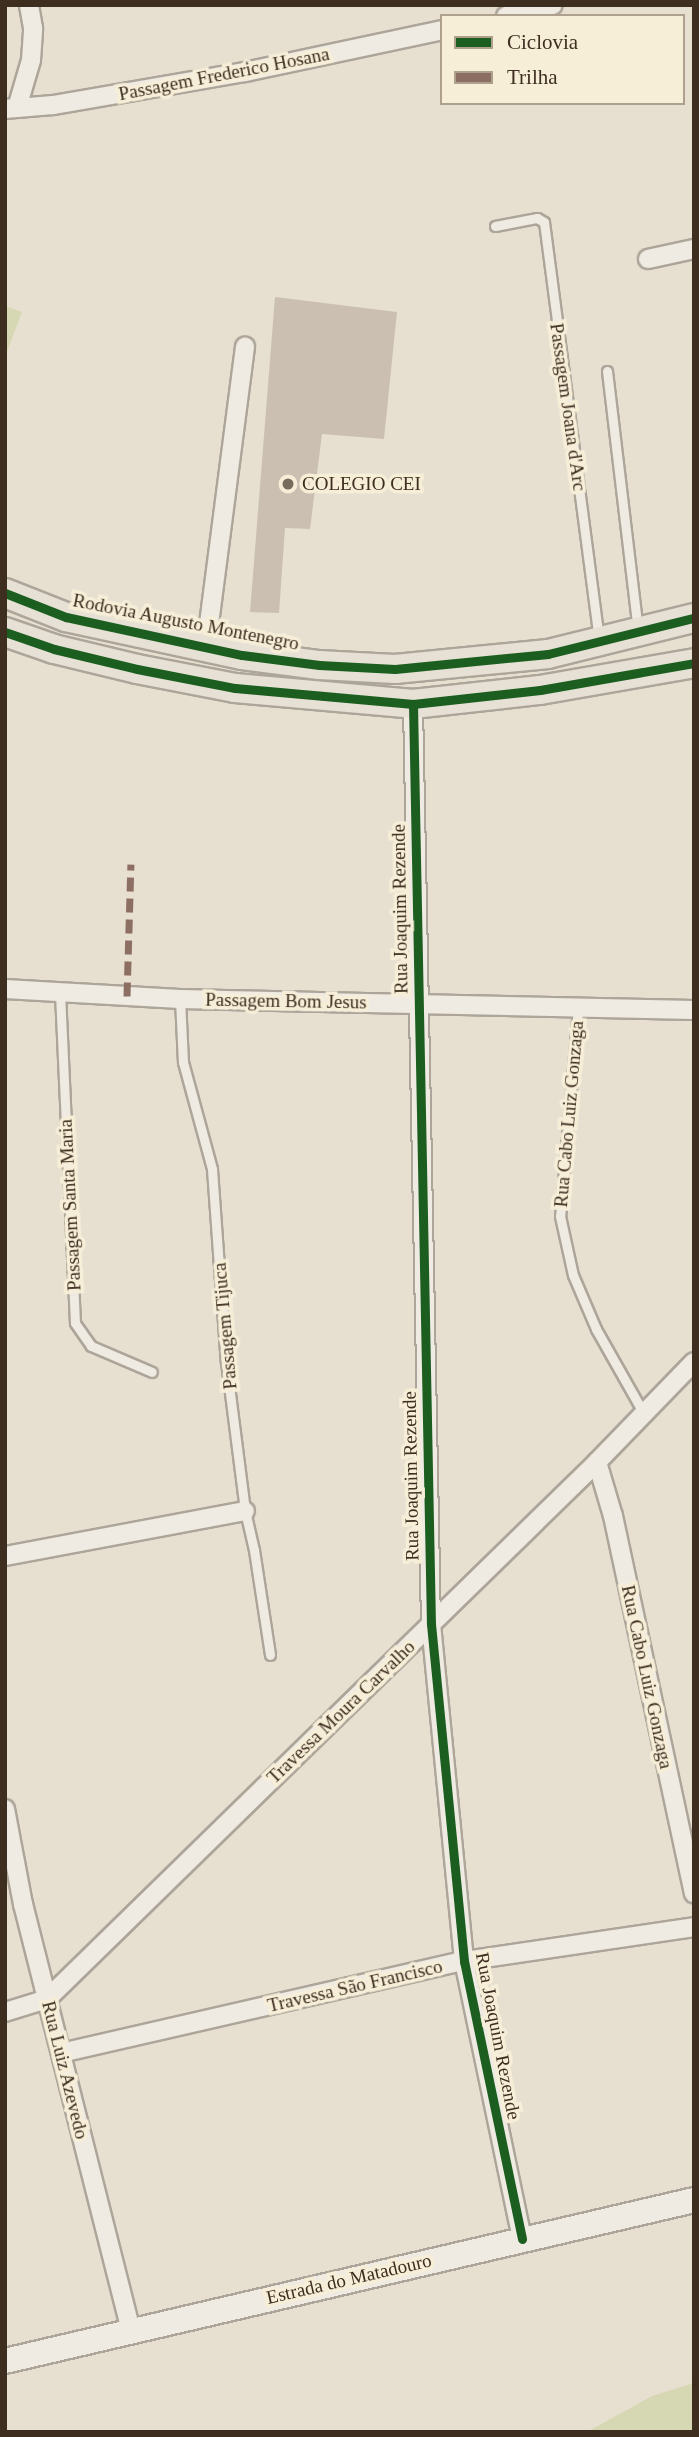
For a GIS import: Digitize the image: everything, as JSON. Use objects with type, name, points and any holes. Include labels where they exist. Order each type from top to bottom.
[{"type":"main road","name":"Rodovia Augusto Montenegro","points":[[5,593],[66,617],[205,647],[319,665],[395,668],[548,654],[694,618]]},
{"type":"main road","points":[[54,649],[66,617]]},
{"type":"main road","points":[[5,632],[54,649],[137,669],[236,688],[413,704],[504,694],[694,663]]},
{"type":"main road","points":[[499,659],[504,694]]},
{"type":"main road","name":"Estrada do Matadouro","points":[[5,2361],[694,2200]]},
{"type":"street","points":[[11,109],[31,60],[33,28],[29,5]]},
{"type":"street","points":[[515,14],[553,5]]},
{"type":"street","name":"Passagem Frederico Hosana","points":[[11,109],[53,106],[245,72],[440,30]]},
{"type":"street","points":[[648,259],[694,249]]},
{"type":"street","points":[[205,647],[245,347]]},
{"type":"street","name":"Rua Joaquim Rezende","points":[[413,704],[431,1624],[464,1961],[522,2239]]},
{"type":"street","name":"Passagem Bom Jesus","points":[[5,989],[180,999],[694,1010]]},
{"type":"street","name":"Travessa Moura Carvalho","points":[[5,2012],[47,1999],[597,1462],[694,1362]]},
{"type":"street","name":"Rua Cabo Luiz Gonzaga","points":[[597,1462],[613,1516],[694,1893]]},
{"type":"street","points":[[5,1556],[245,1511]]},
{"type":"street","name":"Rua Luiz Azevedo","points":[[5,1810],[23,1905],[131,2330]]},
{"type":"street","name":"Travessa São Francisco","points":[[61,2053],[464,1961],[694,1927]]},
{"type":"lane","name":"Passagem Joana d'Arc","points":[[495,226],[537,218],[544,222],[600,642]]},
{"type":"lane","points":[[607,371],[638,633]]},
{"type":"lane","name":"Passagem Santa Maria","points":[[60,993],[75,1323],[91,1346],[152,1372]]},
{"type":"lane","name":"Passagem Tijuca","points":[[180,999],[183,1062],[212,1169],[226,1362],[245,1511],[271,1655]]},
{"type":"lane","name":"Rua Cabo Luiz Gonzaga","points":[[578,1008],[560,1216],[573,1275],[586,1307],[643,1412]]},
{"type":"green space","points":[[5,306],[22,312],[5,357]]},
{"type":"green space","points":[[694,2383],[694,2432],[587,2432],[652,2396]]},
{"type":"building","name":"COLEGIO CEI","points":[[275,297],[397,312],[384,439],[322,434],[310,529],[285,528],[279,613],[250,612]]},
{"type":"marked path","points":[[127,996],[131,864]]},
{"type":"cycle path","points":[[5,593],[66,617],[242,655],[319,665],[395,669],[548,654],[694,618]]},
{"type":"cycle path","points":[[5,632],[54,649],[235,688],[413,704],[540,690],[694,663]]},
{"type":"cycle path","points":[[413,704],[431,1624],[464,1961],[522,2239]]},
{"type":"place","name":"COLEGIO CEI","points":[[288,484]]}]
